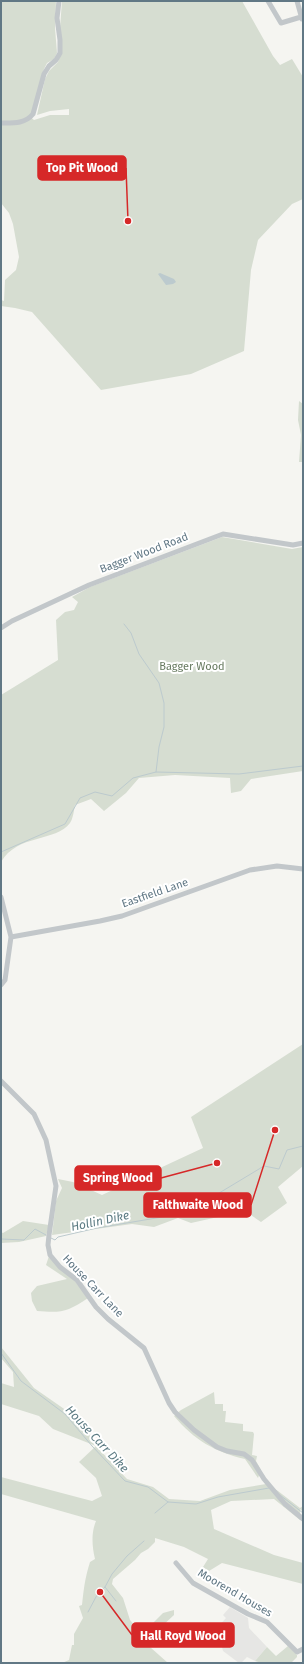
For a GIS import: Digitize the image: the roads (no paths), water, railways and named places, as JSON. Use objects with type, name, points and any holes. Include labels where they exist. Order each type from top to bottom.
[{"type":"street","points":[[1,123],[23,122],[29,119],[33,114],[44,74],[60,53],[57,18],[59,1]]},
{"type":"street","points":[[268,1],[281,23],[302,18],[297,1]]},
{"type":"street","name":"Bagger Wood Road","points":[[1,628],[12,621],[89,585],[222,534],[293,545],[303,543]]},
{"type":"street","name":"Eastfield Lane","points":[[11,937],[122,916],[250,870],[277,866],[303,869]]},
{"type":"street","points":[[1,897],[11,937],[5,980],[1,985]]},
{"type":"street","name":"House Carr Lane","points":[[1,1081],[34,1114],[46,1140],[56,1186],[48,1245],[50,1256],[60,1267],[77,1280],[96,1307],[108,1319],[144,1348],[169,1403],[175,1412],[194,1430],[217,1447],[227,1451],[244,1454],[252,1460],[264,1479],[285,1504],[303,1519]]},
{"type":"street","name":"Moorend Houses","points":[[176,1563],[193,1583],[248,1614],[263,1620],[297,1652],[303,1649]]},
{"type":"waterway","points":[[124,624],[131,633],[139,654],[159,683],[164,703],[164,727],[159,747],[156,772]]},
{"type":"waterway","points":[[1,852],[65,824],[80,798],[95,792],[112,796],[133,778],[156,772],[239,774],[303,766]]},
{"type":"waterway","name":"Hollin Dike","points":[[51,1238],[55,1240],[58,1237],[97,1228],[186,1213],[264,1166],[279,1169],[287,1150],[303,1146]]},
{"type":"waterway","name":"Hollin Dike","points":[[1,1239],[24,1240],[35,1229],[46,1235]]},
{"type":"waterway","name":"House Carr Dike","points":[[1,1353],[21,1381],[65,1414],[92,1446],[125,1481],[148,1487],[168,1502],[196,1504],[218,1497],[269,1488]]},
{"type":"waterway","name":"House Carr Dike","points":[[280,1495],[303,1513]]},
{"type":"waterway","points":[[155,1513],[168,1502]]},
{"type":"waterway","points":[[88,1612],[97,1595],[105,1587],[112,1574],[127,1556],[144,1541]]},
{"type":"waterway","points":[[105,1587],[116,1601]]},
{"type":"place","name":"Top Pit Wood","points":[[128,221]]},
{"type":"place","name":"Falthwaite Wood","points":[[275,1130]]},
{"type":"place","name":"Spring Wood","points":[[217,1163]]},
{"type":"place","name":"Hall Royd Wood","points":[[100,1592]]},
{"type":"park label","name":"Bagger Wood","points":[[192,666]]}]
